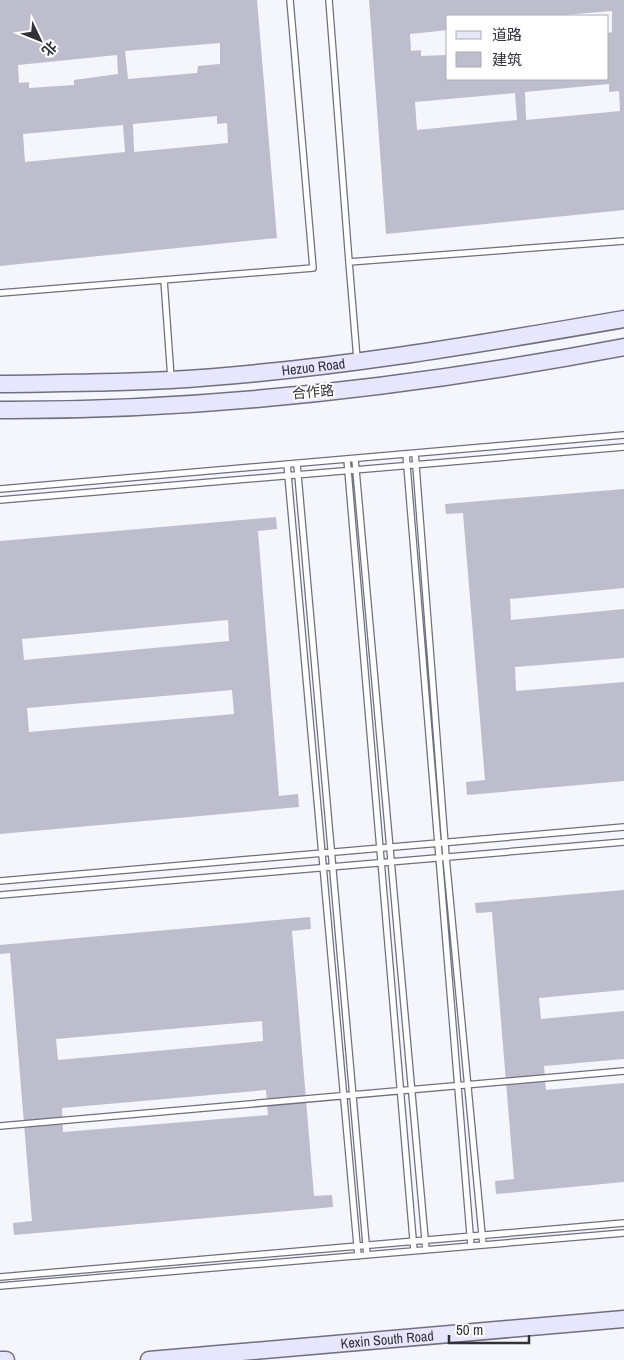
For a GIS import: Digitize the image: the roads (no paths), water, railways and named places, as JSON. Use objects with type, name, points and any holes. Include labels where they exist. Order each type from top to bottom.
[{"type":"main road","name":"Hezuo Road","points":[[0,384],[172,380],[357,361],[503,340],[624,319]]},
{"type":"main road","name":"合作路","points":[[0,410],[58,410],[200,403],[351,389],[526,366],[624,347]]},
{"type":"main road","name":"Kexin South Road","points":[[150,1360],[624,1319]]},
{"type":"main road","points":[[0,1360],[6,1360]]},
{"type":"lane","points":[[0,293],[313,268],[290,0]]},
{"type":"lane","points":[[329,0],[357,361]]},
{"type":"lane","points":[[349,262],[624,241]]},
{"type":"lane","points":[[164,280],[172,380]]},
{"type":"lane","points":[[0,489],[624,435]]},
{"type":"lane","points":[[0,500],[624,447]]},
{"type":"lane","points":[[415,453],[446,857],[466,1085],[483,1245]]},
{"type":"lane","points":[[406,454],[470,1246]]},
{"type":"lane","points":[[347,459],[414,1251]]},
{"type":"lane","points":[[355,459],[426,1250]]},
{"type":"lane","points":[[287,464],[358,1256]]},
{"type":"lane","points":[[298,464],[367,1255]]},
{"type":"lane","points":[[0,881],[624,828]]},
{"type":"lane","points":[[0,895],[624,842]]},
{"type":"lane","points":[[0,1126],[624,1071]]},
{"type":"lane","points":[[0,1277],[624,1223]]},
{"type":"lane","points":[[0,1285],[624,1233]]}]
